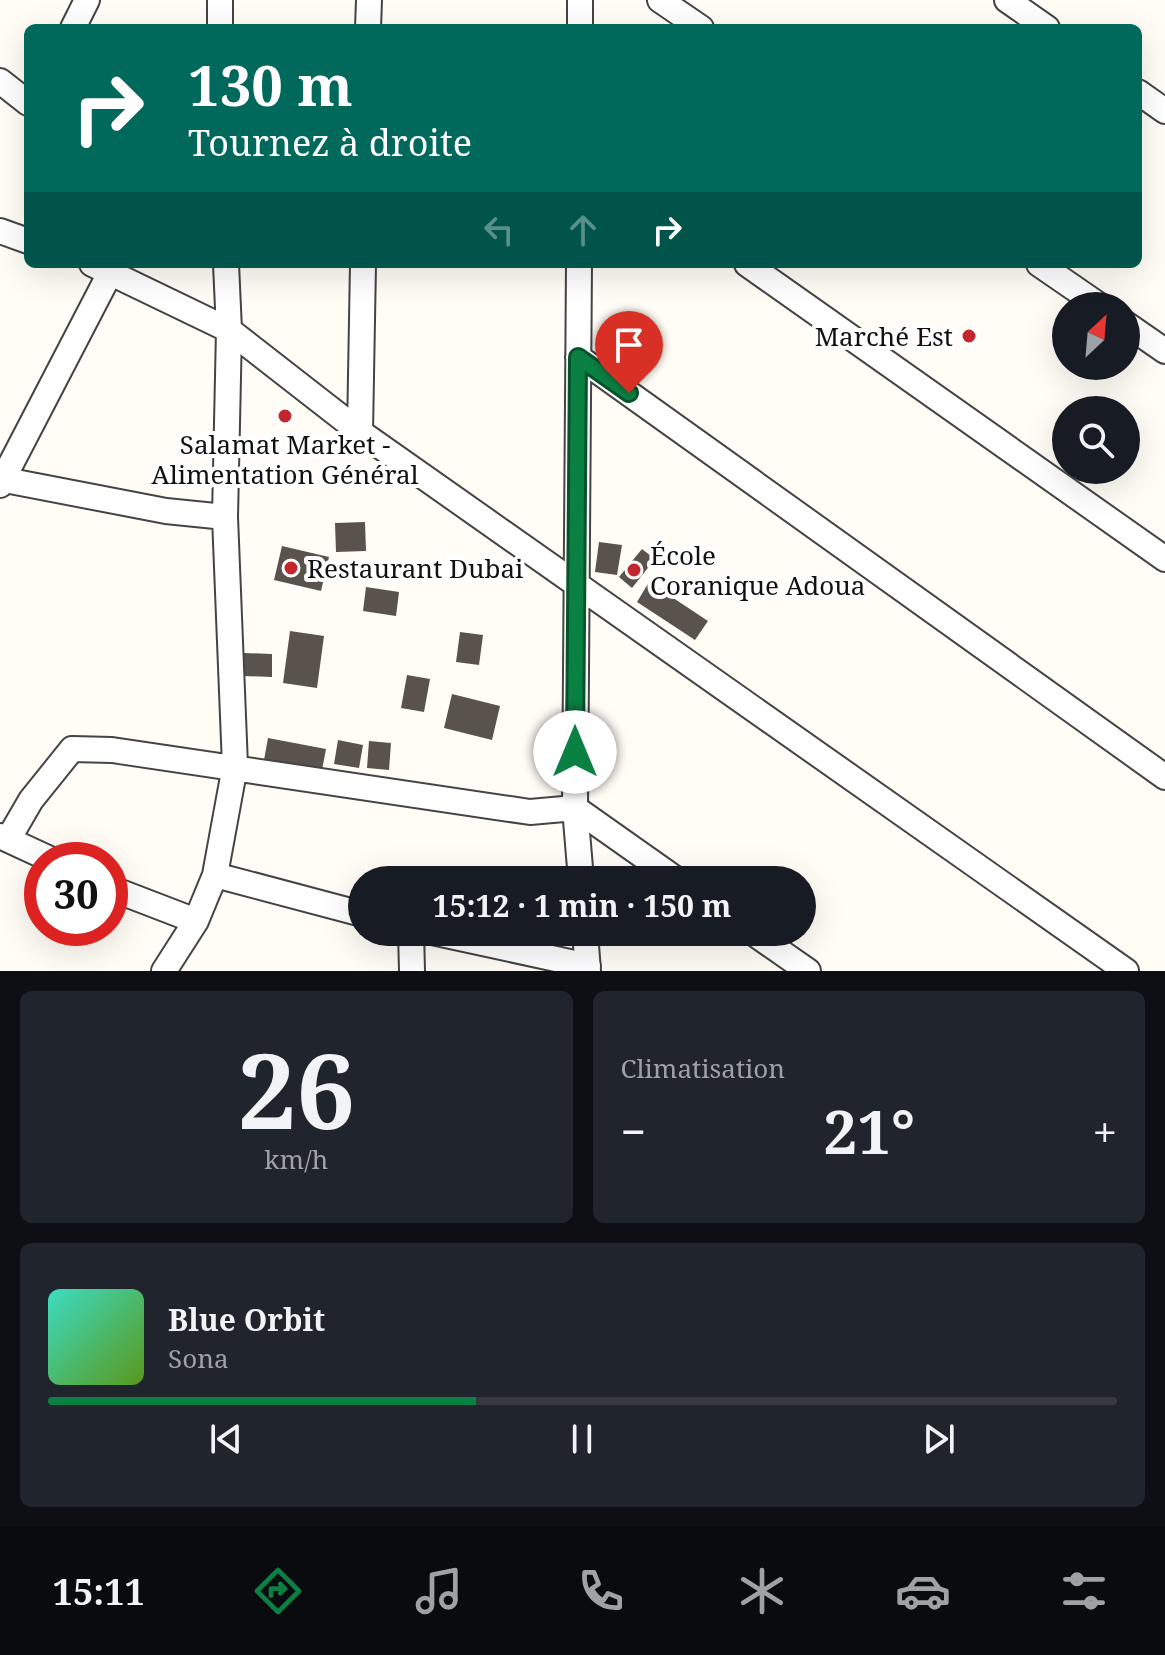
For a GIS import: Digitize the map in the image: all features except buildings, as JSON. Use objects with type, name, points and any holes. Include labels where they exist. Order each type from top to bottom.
[{"type":"street","points":[[75,24],[87,0]]},
{"type":"street","points":[[220,0],[220,24]]},
{"type":"street","points":[[368,24],[369,0]]},
{"type":"street","points":[[580,0],[580,24]]},
{"type":"street","points":[[660,0],[695,24]]},
{"type":"street","points":[[1007,0],[1041,24]]},
{"type":"street","points":[[0,81],[24,100]]},
{"type":"street","points":[[1142,95],[1165,111]]},
{"type":"street","points":[[0,231],[24,240]]},
{"type":"street","points":[[164,971],[196,921],[215,875],[235,766],[225,517],[229,330],[226,268]]},
{"type":"street","points":[[360,432],[363,268]]},
{"type":"street","points":[[579,268],[575,808],[580,866]]},
{"type":"street","points":[[753,268],[1165,559]]},
{"type":"street","points":[[1045,268],[1080,292]]},
{"type":"street","points":[[225,517],[166,511],[1,481],[101,269],[229,330],[360,432],[1126,971]]},
{"type":"street","points":[[1140,334],[1165,351]]},
{"type":"street","points":[[578,357],[1165,777]]},
{"type":"street","points":[[24,847],[4,837],[72,749],[112,750],[530,812],[575,808],[657,866]]},
{"type":"street","points":[[215,875],[348,910]]},
{"type":"street","points":[[128,895],[196,921]]},
{"type":"street","points":[[411,946],[412,971]]},
{"type":"street","points":[[491,946],[588,969],[586,946]]},
{"type":"street","points":[[772,946],[808,971]]},
{"type":"place","name":"Marché Est","points":[[969,336]]},
{"type":"place","name":"Salamat Market - Alimentation Général","points":[[285,416]]},
{"type":"place","name":"Restaurant Dubai","points":[[291,568]]},
{"type":"place","name":"École Coranique Adoua","points":[[634,570]]},
{"type":"route","points":[[575,752],[578,357],[629,393]]}]
